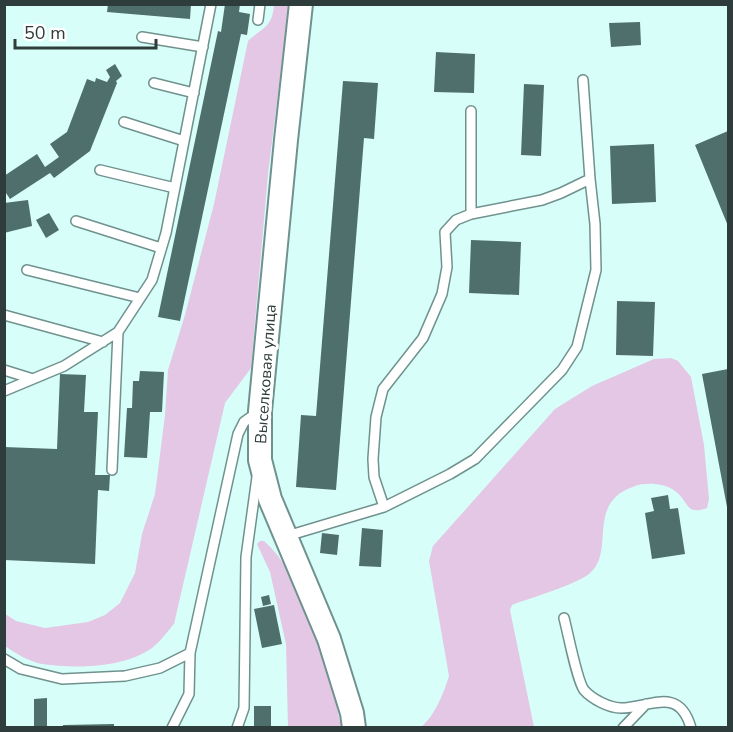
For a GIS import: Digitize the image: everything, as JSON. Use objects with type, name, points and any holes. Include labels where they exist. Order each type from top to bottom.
[{"type":"street","name":"Выселковая улица","points":[[302,4],[286,140],[260,411],[260,460],[270,499],[284,537],[329,639],[352,713],[354,728]]},
{"type":"lane","points":[[4,391],[64,366],[118,332],[152,280],[175,188],[211,4]]},
{"type":"lane","points":[[258,20],[260,4]]},
{"type":"lane","points":[[142,37],[203,47]]},
{"type":"lane","points":[[284,537],[384,507],[475,459],[562,370],[577,347],[596,270],[595,224],[583,80]]},
{"type":"lane","points":[[154,83],[194,93]]},
{"type":"lane","points":[[471,111],[471,214]]},
{"type":"lane","points":[[124,122],[184,141]]},
{"type":"lane","points":[[100,170],[175,188]]},
{"type":"lane","points":[[384,507],[374,477],[376,417],[383,389],[423,338],[442,294],[447,267],[445,232],[456,220],[471,214],[542,200],[590,179]]},
{"type":"lane","points":[[76,221],[161,248]]},
{"type":"lane","points":[[27,270],[140,298]]},
{"type":"lane","points":[[4,315],[103,342]]},
{"type":"lane","points":[[112,470],[118,332]]},
{"type":"lane","points":[[4,370],[33,379]]},
{"type":"lane","points":[[172,728],[189,694],[190,653],[238,434],[244,422],[260,411]]},
{"type":"lane","points":[[237,728],[244,708],[248,535],[260,460]]},
{"type":"lane","points":[[564,618],[582,688],[595,700],[619,709],[662,700],[675,705],[688,718],[691,728]]},
{"type":"lane","points":[[4,659],[21,669],[62,679],[125,676],[160,668],[190,653]]},
{"type":"lane","points":[[623,728],[646,704]]},
{"type":"shaded area","points":[[274,5],[289,5],[268,174],[251,368],[225,403],[174,624],[152,648],[128,660],[84,666],[55,666],[33,661],[5,646],[5,614],[16,621],[45,628],[88,622],[105,615],[120,603],[135,573],[142,534],[155,494],[168,370],[214,204],[248,41],[269,23]]},
{"type":"shaded area","points":[[671,358],[678,361],[691,377],[704,445],[709,499],[707,508],[691,509],[679,495],[666,486],[650,484],[635,486],[620,494],[610,504],[605,515],[601,553],[597,564],[589,574],[563,587],[512,605],[510,610],[534,727],[421,727],[435,710],[449,676],[429,561],[433,546],[555,409],[592,386],[654,359]]},
{"type":"shaded area","points":[[264,541],[278,557],[292,577],[304,601],[324,654],[341,727],[288,727],[286,644],[270,572],[257,544]]},
{"type":"building","points":[[108,4],[191,4],[190,19],[107,12]]},
{"type":"building","points":[[225,4],[240,4],[239,12],[250,14],[247,35],[241,34],[180,321],[158,317],[218,31],[221,32]]},
{"type":"building","points":[[640,22],[641,45],[611,47],[609,23]]},
{"type":"building","points":[[436,52],[475,54],[474,93],[434,92]]},
{"type":"building","points":[[115,64],[122,76],[116,81],[90,151],[54,178],[50,173],[10,199],[4,190],[4,176],[37,154],[45,167],[59,157],[50,144],[67,132],[87,79],[95,82],[96,78],[107,82],[110,77],[106,70]]},
{"type":"building","points":[[343,81],[378,83],[374,139],[364,138],[336,490],[296,487],[301,415],[316,416]]},
{"type":"building","points":[[524,84],[544,85],[541,156],[521,155]]},
{"type":"building","points":[[728,131],[728,226],[695,145]]},
{"type":"building","points":[[654,144],[656,202],[612,204],[610,146]]},
{"type":"building","points":[[28,200],[32,226],[4,233],[4,203]]},
{"type":"building","points":[[49,213],[59,230],[46,238],[36,220]]},
{"type":"building","points":[[471,240],[521,242],[519,295],[469,293]]},
{"type":"building","points":[[617,301],[655,302],[653,356],[616,355]]},
{"type":"building","points":[[728,369],[728,507],[727,507],[702,374]]},
{"type":"building","points":[[140,371],[164,372],[162,412],[150,412],[147,458],[124,457],[127,408],[132,408],[133,381],[139,381]]},
{"type":"building","points":[[60,374],[86,375],[84,412],[98,412],[95,475],[110,475],[109,491],[98,490],[95,564],[4,560],[4,447],[57,449]]},
{"type":"building","points":[[668,495],[670,509],[678,508],[685,554],[652,559],[645,513],[654,511],[651,498]]},
{"type":"building","points":[[362,528],[383,530],[381,567],[359,566]]},
{"type":"building","points":[[322,533],[339,535],[337,555],[320,553]]},
{"type":"building","points":[[269,595],[271,604],[263,606],[261,597]]},
{"type":"building","points":[[274,605],[282,644],[262,648],[254,609]]},
{"type":"building","points":[[47,698],[47,727],[34,728],[34,699]]},
{"type":"building","points":[[254,706],[271,706],[271,728],[254,728]]},
{"type":"building","points":[[114,724],[114,728],[63,728],[63,725]]}]
